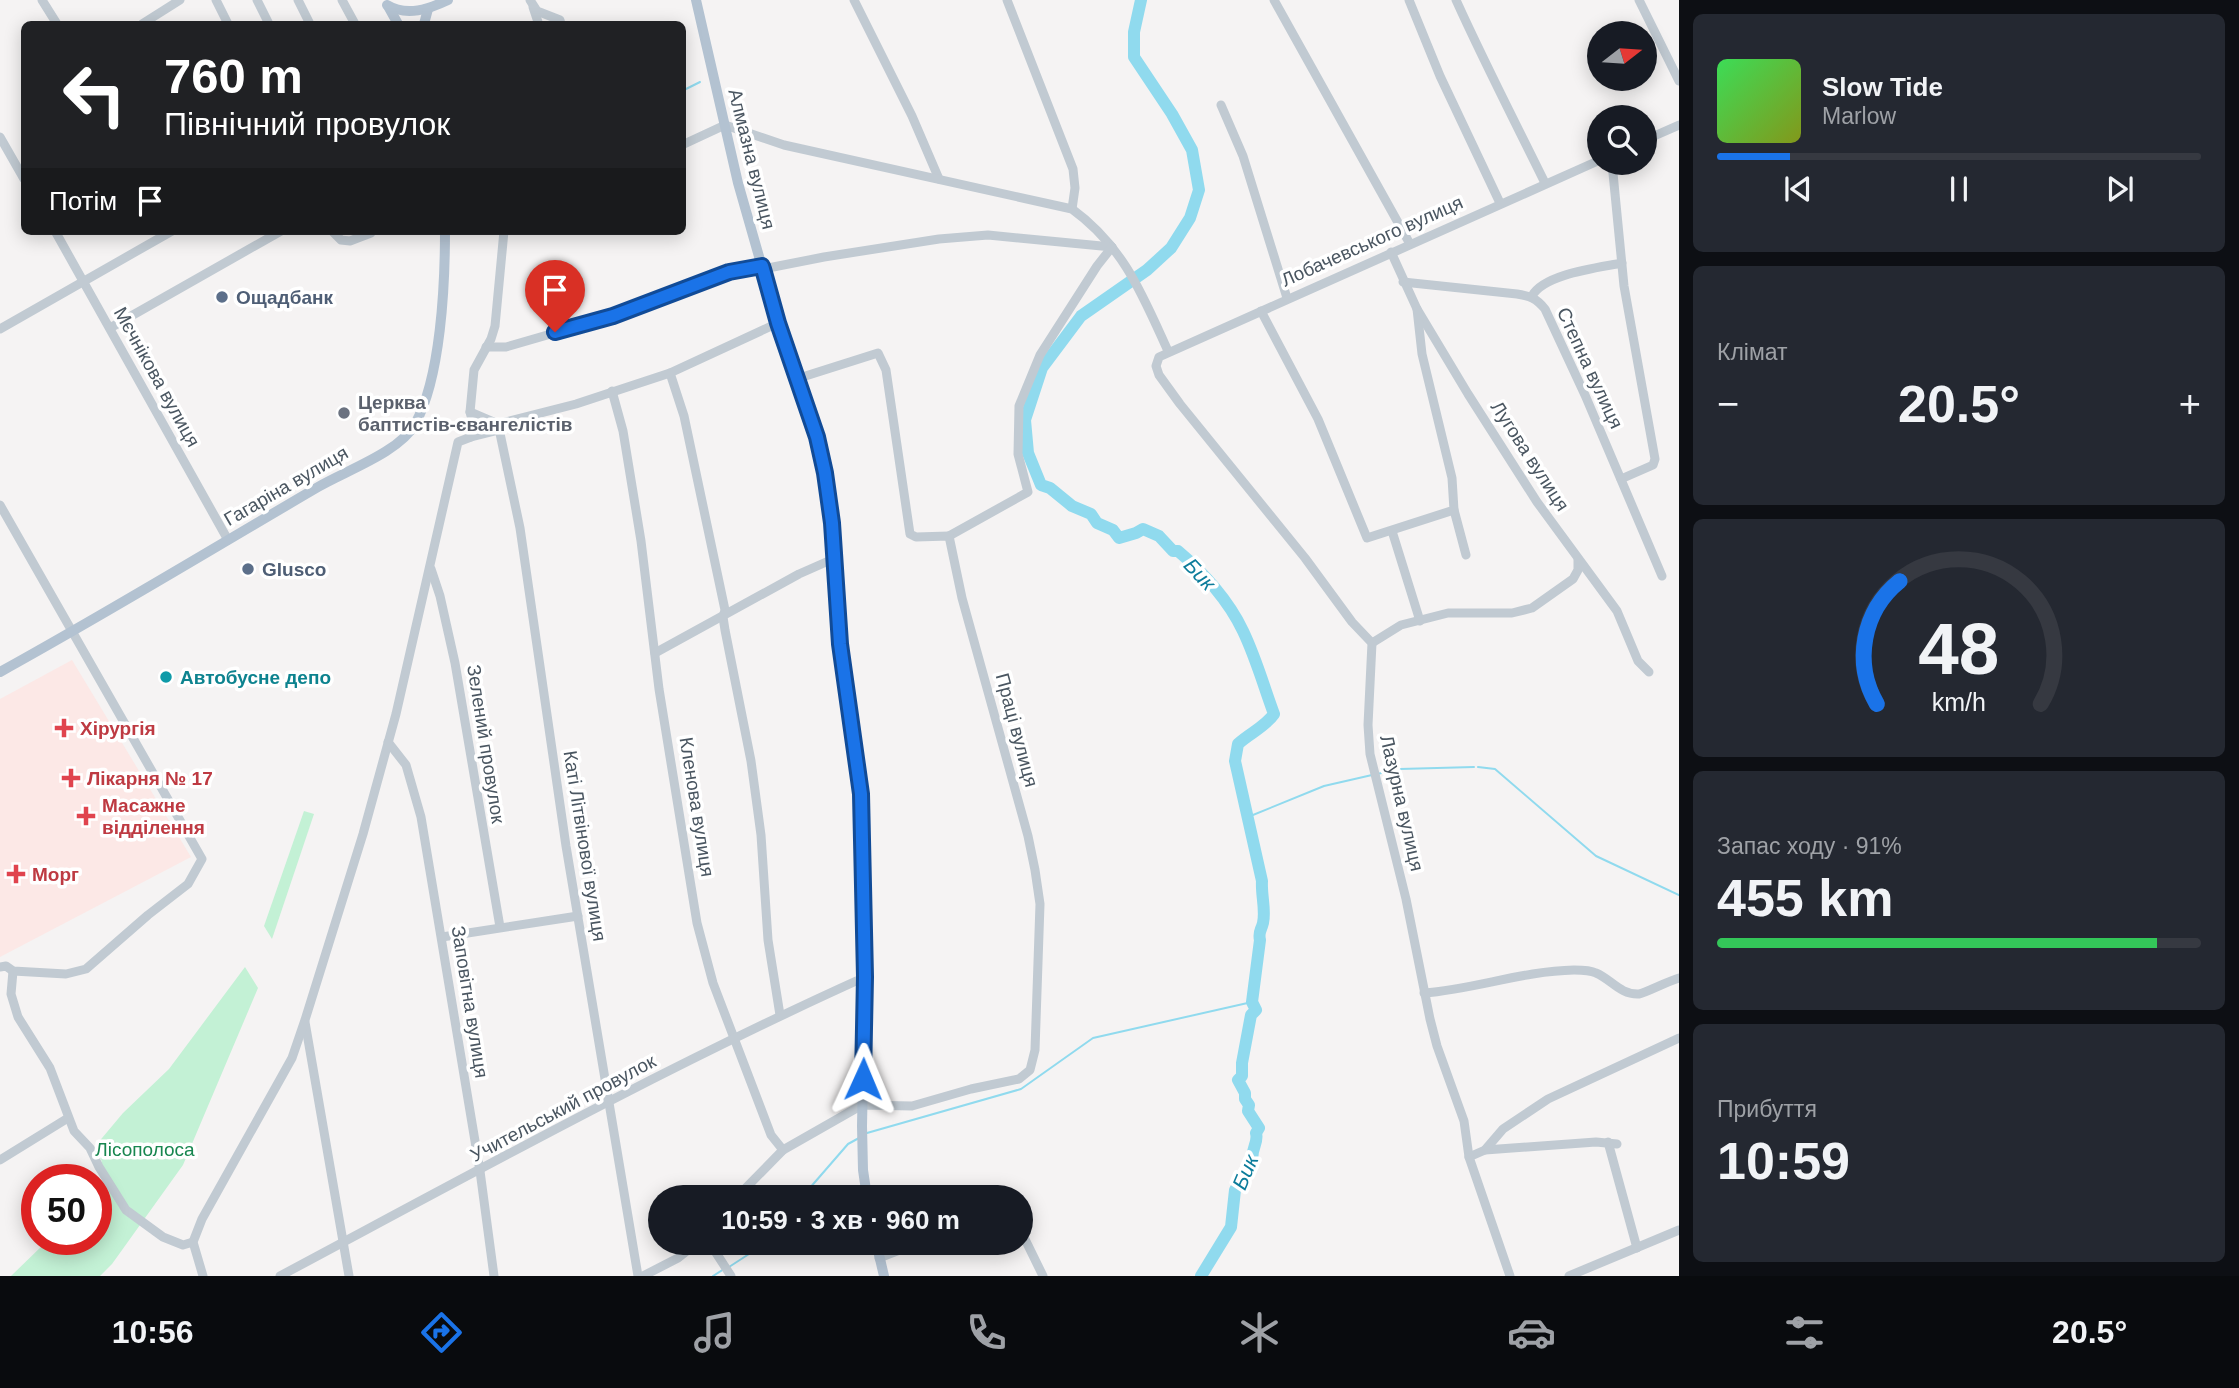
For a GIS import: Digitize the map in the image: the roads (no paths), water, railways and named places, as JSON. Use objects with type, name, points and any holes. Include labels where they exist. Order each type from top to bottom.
[{"type":"main road","points":[[386,2],[394,9],[405,11],[428,9],[448,0]]},
{"type":"main road","name":"Алмазна вулиця","points":[[696,0],[738,183],[778,323],[817,437],[825,473],[832,523],[840,644],[861,794],[865,977],[862,1126],[865,1185]]},
{"type":"main road","points":[[386,2],[396,21]]},
{"type":"main road","points":[[425,21],[428,9]]},
{"type":"main road","name":"Гагаріна вулиця","points":[[0,672],[73,632],[320,485],[393,446],[414,427],[424,405],[436,353],[445,279],[445,235]]},
{"type":"main road","points":[[878,1255],[884,1276]]},
{"type":"street","points":[[42,0],[55,21]]},
{"type":"street","points":[[147,21],[180,0]]},
{"type":"street","points":[[216,0],[226,21]]},
{"type":"street","points":[[257,0],[268,21]]},
{"type":"street","points":[[298,0],[308,21]]},
{"type":"street","points":[[342,0],[353,21]]},
{"type":"street","points":[[854,0],[912,116],[939,179]]},
{"type":"street","points":[[1007,0],[1073,169],[1075,188],[1072,209]]},
{"type":"street","points":[[1274,0],[1410,244]]},
{"type":"street","points":[[1409,0],[1440,76],[1500,203]]},
{"type":"street","points":[[1456,0],[1545,183]]},
{"type":"street","points":[[1639,0],[1679,81]]},
{"type":"street","points":[[531,2],[538,21]]},
{"type":"street","points":[[531,2],[537,11],[560,21]]},
{"type":"street","points":[[1221,105],[1243,156],[1287,298]]},
{"type":"street","points":[[686,143],[725,125],[785,145],[1072,209],[1104,236],[1127,267],[1142,294],[1163,354],[1156,366],[1159,375],[1305,558],[1352,622],[1373,643],[1401,625],[1448,613],[1512,613],[1532,608],[1573,579],[1578,570],[1578,559]]},
{"type":"street","points":[[1657,135],[1679,125]]},
{"type":"street","points":[[0,137],[21,173]]},
{"type":"street","name":"Лобачевського вулиця","points":[[1163,354],[1587,165]]},
{"type":"street","points":[[1613,175],[1635,355],[1655,458],[1653,465],[1621,479]]},
{"type":"street","name":"Мєчнікова вулиця","points":[[57,235],[228,540]]},
{"type":"street","points":[[0,329],[165,235]]},
{"type":"street","points":[[110,328],[274,235]]},
{"type":"street","points":[[336,235],[341,240],[350,241],[366,235]]},
{"type":"street","points":[[471,437],[473,423],[470,412],[474,370],[495,326],[504,235]]},
{"type":"street","points":[[486,347],[506,347],[613,316],[729,272],[926,241],[988,235],[1112,247]]},
{"type":"street","points":[[796,379],[878,353],[886,370],[910,534],[916,537],[948,536],[1028,492],[1018,454],[1019,406],[1040,355],[1112,247]]},
{"type":"street","name":"Лугова вулиця","points":[[1391,252],[1417,309],[1537,502],[1616,611],[1638,661],[1649,672]]},
{"type":"street","points":[[1532,296],[1543,284],[1585,270],[1622,263]]},
{"type":"street","name":"Степна вулиця","points":[[1403,282],[1532,296],[1545,309],[1662,576]]},
{"type":"street","points":[[1417,309],[1422,354],[1452,478],[1454,510],[1466,555]]},
{"type":"street","points":[[1261,311],[1318,419],[1367,538],[1454,510]]},
{"type":"street","points":[[203,1276],[193,1242],[202,1219],[292,1058],[363,834],[388,742],[458,442],[670,373],[778,323]]},
{"type":"street","points":[[670,373],[684,416],[715,554],[737,698],[751,761],[761,835],[768,940],[780,1015]]},
{"type":"street","name":"Кленова вулиця","points":[[612,391],[623,431],[641,541],[655,653],[697,923],[713,983],[771,1135],[783,1150]]},
{"type":"street","points":[[470,412],[498,427]]},
{"type":"street","name":"Каті Літвінової вулиця","points":[[498,427],[520,528],[578,916],[639,1276]]},
{"type":"street","points":[[0,505],[202,859],[188,884],[86,969],[66,974],[6,968],[11,994],[18,1017],[50,1068],[74,1131],[90,1148],[127,1210],[163,1237],[183,1245],[193,1242]]},
{"type":"street","points":[[1392,531],[1420,621]]},
{"type":"street","name":"Праці вулиця","points":[[862,1105],[912,1106],[1019,1079],[1030,1070],[1035,1050],[1040,904],[1035,870],[948,536]]},
{"type":"street","points":[[655,653],[782,582],[833,559]]},
{"type":"street","name":"Зелений провулок","points":[[430,568],[440,596],[455,663],[500,927]]},
{"type":"street","name":"Лазурна вулиця","points":[[1373,643],[1368,724],[1370,754],[1401,878],[1437,1046],[1464,1121],[1469,1157],[1510,1276]]},
{"type":"street","name":"Заповітна вулиця","points":[[388,742],[406,765],[421,817],[480,1171],[494,1276]]},
{"type":"street","points":[[442,937],[578,916]]},
{"type":"street","points":[[1424,993],[1457,990],[1517,976],[1576,970],[1595,972],[1624,992],[1642,994],[1662,983],[1679,978]]},
{"type":"street","name":"Учительський провулок","points":[[280,1276],[608,1101],[780,1015],[865,977]]},
{"type":"street","points":[[305,1020],[349,1276]]},
{"type":"street","points":[[1485,1150],[1503,1129],[1548,1099],[1679,1038]]},
{"type":"street","points":[[749,1185],[783,1150],[862,1105]]},
{"type":"street","points":[[0,1160],[68,1118]]},
{"type":"street","points":[[1469,1157],[1485,1150],[1612,1143],[1637,1248]]},
{"type":"street","points":[[1569,1276],[1679,1230]]},
{"type":"street","points":[[639,1276],[682,1255]]},
{"type":"street","points":[[718,1255],[731,1276]]},
{"type":"street","points":[[879,1258],[887,1255]]},
{"type":"street","points":[[1033,1255],[1043,1276]]},
{"type":"waterway","name":"Бик","points":[[1141,0],[1134,32],[1134,57],[1192,150],[1199,190],[1190,218],[1171,248],[1147,270],[1081,316],[1042,368],[1025,420],[1028,453],[1041,485],[1050,488],[1072,506],[1091,514],[1097,523],[1113,530],[1119,538],[1143,529],[1159,536],[1173,551],[1178,551],[1187,559],[1215,588],[1243,631],[1274,714],[1238,744],[1235,761],[1262,881],[1264,918],[1252,1002],[1256,1010],[1251,1015],[1242,1076],[1238,1080],[1249,1105],[1248,1111],[1259,1128],[1253,1160],[1235,1190],[1231,1227],[1201,1276]]},
{"type":"waterway","points":[[686,89],[700,82]]},
{"type":"waterway","points":[[1377,774],[1400,769],[1474,767]]},
{"type":"waterway","points":[[1478,767],[1495,769],[1596,856],[1679,895]]},
{"type":"waterway","points":[[1248,817],[1324,786],[1372,775]]},
{"type":"waterway","points":[[867,1133],[1021,1089],[1093,1038],[1252,1002]]},
{"type":"waterway","points":[[812,1185],[848,1144],[859,1138]]},
{"type":"waterway","points":[[729,1267],[747,1255]]},
{"type":"waterway","points":[[713,1276],[724,1269]]},
{"type":"place","name":"Ощадбанк","points":[[222,297]]},
{"type":"place","name":"Церква баптистів-євангелістів","points":[[344,413]]},
{"type":"place","name":"Glusco","points":[[248,569]]},
{"type":"place","name":"Автобусне депо","points":[[166,677]]},
{"type":"place","name":"Хірургія","points":[[64,728]]},
{"type":"place","name":"Лікарня № 17","points":[[71,778]]},
{"type":"place","name":"Масажне відділення","points":[[86,816]]},
{"type":"place","name":"Морг","points":[[16,874]]},
{"type":"park label","name":"Лісополоса","points":[[145,1149]]}]
